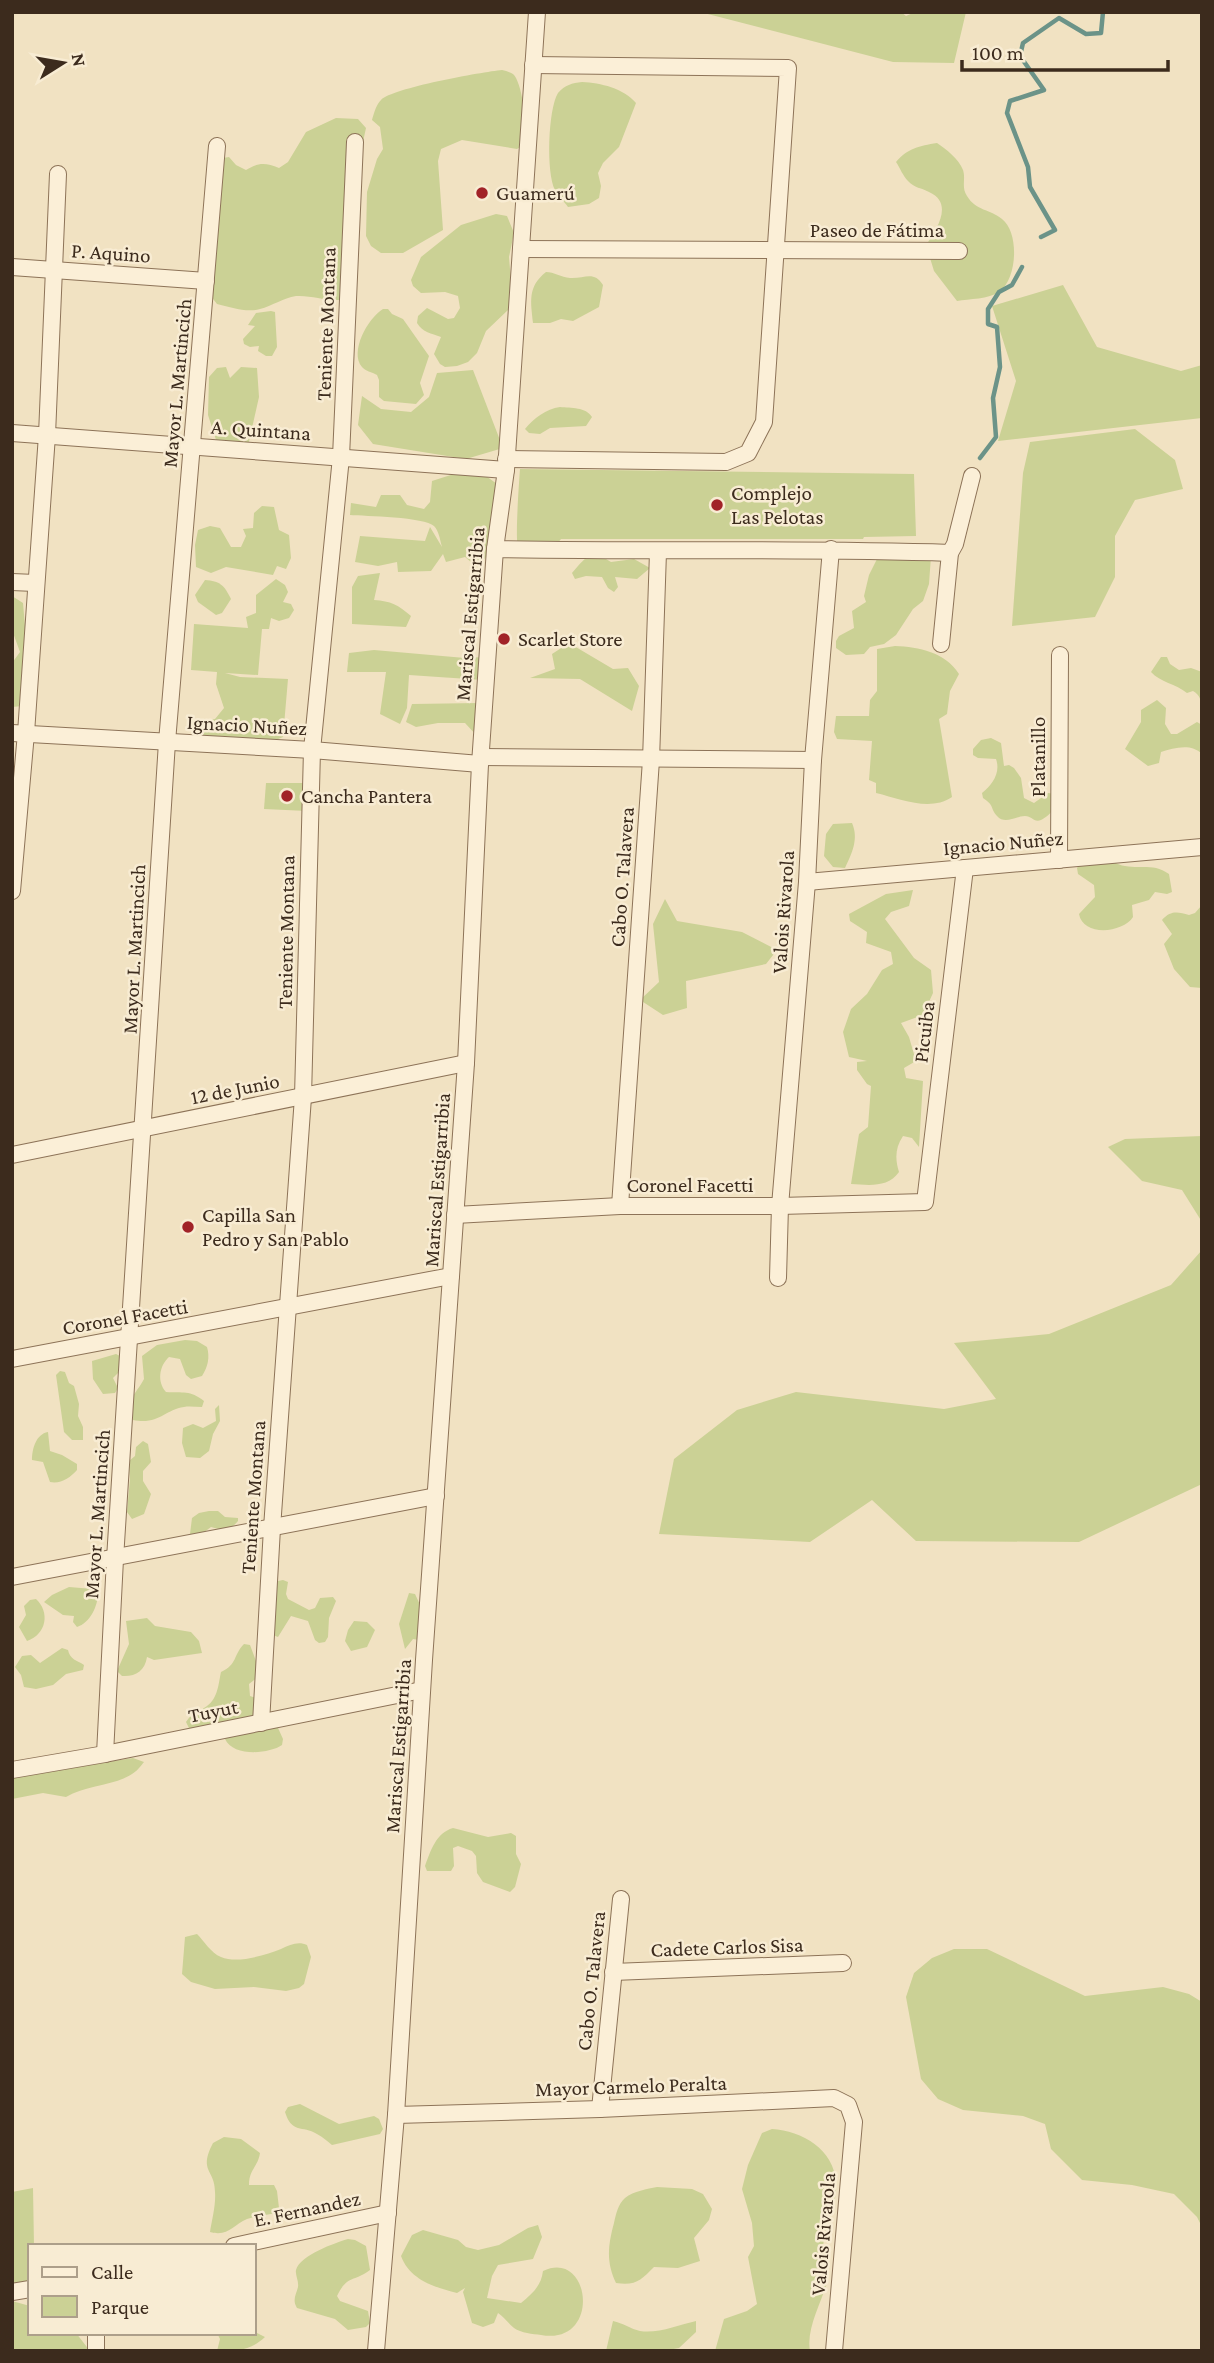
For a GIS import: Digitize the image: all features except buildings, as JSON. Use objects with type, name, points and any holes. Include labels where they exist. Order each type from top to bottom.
[{"type":"street","name":"Mariscal Estigarribia","points":[[376,2351],[396,2115],[422,1690],[467,1063],[480,760],[495,549],[506,464],[537,12]]},
{"type":"street","name":"A. Quintana","points":[[12,433],[341,457],[506,464],[726,463],[748,453],[764,422],[788,68],[533,65]]},
{"type":"street","name":"Teniente Montana","points":[[261,1723],[303,1097],[312,750],[341,457],[355,142]]},
{"type":"street","name":"Mayor L. Martincich","points":[[104,1754],[167,742],[218,146]]},
{"type":"street","points":[[12,891],[19,733],[47,435],[58,174]]},
{"type":"street","name":"Paseo de Fátima","points":[[521,249],[959,251]]},
{"type":"street","name":"P. Aquino","points":[[12,267],[206,281]]},
{"type":"street","points":[[941,644],[950,553],[955,544],[972,476]]},
{"type":"street","points":[[495,549],[658,552],[831,549],[950,553]]},
{"type":"street","name":"Valois Rivarola","points":[[778,1278],[780,1206],[831,549]]},
{"type":"street","name":"Cabo O. Talavera","points":[[620,1206],[651,760],[658,552]]},
{"type":"street","points":[[12,582],[35,583]]},
{"type":"street","name":"Platanillo","points":[[1059,860],[1060,655]]},
{"type":"street","name":"Ignacio Nuñez","points":[[19,733],[480,760],[813,760]]},
{"type":"street","name":"Ignacio Nuñez","points":[[807,882],[1202,847]]},
{"type":"street","name":"Picuiba","points":[[925,1202],[965,868]]},
{"type":"street","name":"12 de Junio","points":[[12,1155],[467,1063]]},
{"type":"street","name":"Coronel Facetti","points":[[455,1215],[620,1206],[925,1202]]},
{"type":"street","name":"Coronel Facetti","points":[[12,1359],[451,1276]]},
{"type":"street","points":[[12,1577],[436,1496]]},
{"type":"street","name":"Tuyut","points":[[12,1770],[422,1690]]},
{"type":"street","name":"Cabo O. Talavera","points":[[600,2109],[621,1899]]},
{"type":"street","name":"Cadete Carlos Sisa","points":[[613,1972],[843,1964]]},
{"type":"street","name":"Mayor Carmelo Peralta","points":[[396,2115],[834,2098],[848,2105],[854,2122]]},
{"type":"street","name":"Valois Rivarola","points":[[834,2351],[854,2122]]},
{"type":"street","name":"E. Fernandez","points":[[243,2244],[388,2213]]},
{"type":"green space","points":[[700,12],[901,12],[906,16],[915,12],[966,12],[954,63],[893,62]]},
{"type":"green space","points":[[502,70],[513,74],[522,96],[526,143],[517,149],[462,140],[441,149],[438,161],[443,230],[403,253],[381,253],[371,246],[366,236],[367,192],[377,159],[383,149],[380,127],[372,120],[379,102],[389,95],[419,86]]},
{"type":"green space","points":[[582,82],[611,87],[636,103],[619,147],[603,163],[598,173],[601,186],[599,198],[589,204],[568,207],[552,182],[550,126],[558,93],[569,85]]},
{"type":"green space","points":[[336,118],[358,119],[366,128],[361,151],[348,290],[340,300],[296,296],[255,310],[217,304],[210,295],[217,250],[214,216],[223,158],[229,157],[236,165],[246,170],[262,164],[279,168],[288,162],[306,132]]},
{"type":"green space","points":[[937,143],[961,166],[964,189],[971,201],[1002,219],[1012,235],[1014,256],[1010,278],[995,294],[957,301],[934,271],[926,245],[941,217],[941,203],[929,192],[910,183],[896,162],[914,148]]},
{"type":"green space","points":[[496,214],[507,216],[514,233],[509,257],[512,293],[508,310],[486,331],[477,353],[468,362],[445,367],[434,354],[441,337],[422,329],[417,323],[418,316],[427,308],[448,319],[454,318],[460,308],[458,296],[445,292],[421,293],[411,280],[421,257],[461,225]]},
{"type":"green space","points":[[546,272],[570,278],[592,276],[600,280],[603,285],[599,307],[573,321],[561,319],[550,323],[533,323],[533,289]]},
{"type":"green space","points":[[1063,285],[1097,347],[1181,371],[1202,365],[1202,418],[998,441],[1016,381],[992,306]]},
{"type":"green space","points":[[383,309],[388,309],[403,319],[429,356],[420,383],[424,395],[416,404],[384,401],[379,397],[377,375],[363,368],[359,361],[359,344],[366,327]]},
{"type":"green space","points":[[275,312],[277,347],[272,356],[266,356],[258,351],[259,346],[250,347],[244,344],[243,339],[255,326],[248,325],[256,313]]},
{"type":"green space","points":[[226,367],[230,378],[241,367],[257,368],[259,397],[248,446],[217,443],[208,415],[209,377],[217,368]]},
{"type":"green space","points":[[473,370],[503,448],[466,459],[373,444],[358,425],[362,396],[381,409],[411,412],[429,397],[437,373]]},
{"type":"green space","points":[[560,407],[582,410],[592,417],[586,426],[550,428],[540,434],[529,433],[525,429],[541,415]]},
{"type":"green space","points":[[1135,429],[1175,460],[1183,489],[1135,500],[1115,536],[1115,577],[1095,617],[1012,626],[1023,473],[1030,442]]},
{"type":"green space","name":"Complejo Las Pelotas","points":[[520,469],[914,474],[916,536],[863,539],[561,539],[553,549],[518,546]]},
{"type":"green space","points":[[479,471],[497,484],[486,557],[477,567],[465,557],[446,562],[443,554],[431,571],[398,572],[397,562],[378,566],[355,562],[360,536],[425,541],[430,527],[442,547],[437,530],[428,523],[350,515],[351,503],[376,507],[381,495],[400,495],[407,505],[424,509],[430,502],[432,481],[457,473]]},
{"type":"green space","points":[[262,506],[274,507],[279,530],[289,535],[291,558],[286,569],[277,566],[273,575],[226,567],[211,573],[196,567],[195,545],[198,530],[210,526],[220,528],[231,547],[241,547],[246,536],[243,529],[253,528],[254,513]]},
{"type":"green space","points":[[920,544],[931,556],[929,584],[923,601],[913,609],[896,635],[884,644],[870,647],[864,654],[846,655],[836,648],[839,636],[854,628],[852,611],[866,602],[864,596],[869,575],[880,553]]},
{"type":"green space","points":[[596,553],[611,562],[634,559],[650,568],[637,579],[615,577],[618,587],[614,592],[608,588],[602,577],[586,576],[575,579],[572,573],[585,559]]},
{"type":"green space","points":[[380,573],[374,600],[394,604],[411,616],[406,627],[352,624],[352,587],[358,576]]},
{"type":"green space","points":[[276,579],[285,585],[288,592],[283,602],[291,604],[294,610],[289,618],[279,621],[271,618],[269,629],[262,629],[258,675],[225,673],[240,677],[288,679],[283,737],[266,744],[208,744],[195,735],[199,722],[215,719],[224,708],[216,684],[217,672],[191,670],[194,624],[248,628],[246,617],[256,613],[256,595]]},
{"type":"green space","points":[[205,580],[221,585],[231,599],[222,613],[216,615],[198,602],[195,595]]},
{"type":"green space","points":[[12,596],[23,603],[25,626],[36,661],[23,706],[12,707],[12,663],[20,652],[12,630]]},
{"type":"green space","points":[[569,643],[613,669],[628,668],[639,686],[632,711],[580,679],[530,678],[555,669],[552,654]]},
{"type":"green space","points":[[895,646],[931,652],[946,660],[959,674],[950,691],[947,714],[939,719],[952,797],[934,804],[915,803],[876,793],[876,783],[869,780],[872,741],[837,739],[834,732],[836,716],[869,716],[870,700],[877,691],[877,649]]},
{"type":"green space","points":[[374,650],[465,658],[483,657],[483,680],[409,675],[407,708],[400,724],[380,714],[386,672],[347,672],[349,653]]},
{"type":"green space","points":[[1161,657],[1167,657],[1170,664],[1179,670],[1191,668],[1202,672],[1202,708],[1200,698],[1193,691],[1187,693],[1151,672]]},
{"type":"green space","points":[[1157,700],[1166,708],[1165,724],[1171,734],[1177,734],[1197,722],[1202,725],[1202,754],[1188,747],[1171,749],[1161,752],[1159,763],[1148,766],[1125,749],[1141,722],[1141,710]]},
{"type":"green space","points":[[480,703],[478,737],[465,723],[438,723],[416,727],[406,722],[412,704]]},
{"type":"green space","points":[[991,738],[1001,743],[1004,766],[1014,768],[1021,778],[1024,798],[1034,803],[1048,793],[1055,794],[1055,809],[1045,818],[1037,821],[1025,816],[1003,820],[983,798],[982,793],[995,778],[996,759],[978,758],[973,755],[973,749],[981,740]]},
{"type":"green space","name":"Cancha Pantera","points":[[266,783],[309,783],[307,811],[264,809]]},
{"type":"green space","points":[[852,823],[855,840],[850,857],[845,868],[833,867],[824,856],[826,834],[833,824]]},
{"type":"green space","points":[[1105,855],[1122,865],[1153,867],[1169,874],[1172,892],[1155,892],[1149,900],[1132,905],[1133,917],[1121,927],[1104,930],[1088,926],[1079,914],[1095,897],[1094,885],[1078,874],[1077,868],[1081,863]]},
{"type":"green space","points":[[913,890],[909,906],[891,912],[885,919],[914,958],[931,970],[933,993],[923,1015],[901,1023],[909,1037],[916,1061],[904,1068],[906,1078],[923,1081],[919,1147],[912,1138],[903,1136],[896,1154],[899,1172],[895,1177],[878,1184],[851,1184],[859,1134],[868,1127],[871,1086],[857,1070],[857,1062],[867,1061],[849,1057],[843,1032],[851,1009],[867,994],[882,970],[893,964],[891,952],[866,943],[867,932],[850,921],[849,914],[886,894]]},
{"type":"green space","points":[[665,899],[677,921],[742,932],[777,950],[766,964],[686,981],[687,1008],[663,1015],[640,1000],[659,982],[653,924]]},
{"type":"green space","points":[[1202,905],[1202,988],[1190,987],[1174,969],[1164,944],[1172,934],[1162,920],[1172,913],[1195,913]]},
{"type":"green space","points":[[1202,1136],[1202,1222],[1182,1190],[1142,1181],[1108,1147],[1125,1139]]},
{"type":"green space","points":[[1202,1250],[1202,1484],[1079,1542],[916,1541],[872,1500],[810,1542],[659,1534],[674,1459],[737,1410],[796,1392],[944,1409],[996,1399],[954,1343],[1049,1334],[1171,1285]]},
{"type":"green space","points":[[185,1340],[197,1341],[207,1347],[208,1358],[204,1373],[191,1379],[186,1375],[180,1359],[169,1357],[161,1369],[161,1384],[166,1392],[199,1397],[204,1401],[202,1407],[177,1409],[155,1419],[133,1420],[131,1401],[144,1379],[142,1356],[157,1345]]},
{"type":"green space","points":[[116,1354],[126,1359],[113,1378],[118,1388],[115,1393],[103,1394],[93,1379],[92,1361]]},
{"type":"green space","points":[[60,1371],[65,1372],[69,1383],[74,1386],[79,1404],[78,1416],[83,1427],[83,1440],[72,1440],[64,1432],[56,1375]]},
{"type":"green space","points":[[219,1405],[220,1421],[209,1451],[200,1458],[186,1457],[182,1443],[183,1428],[193,1424],[203,1428],[216,1421],[215,1409]]},
{"type":"green space","points":[[48,1432],[50,1451],[77,1464],[74,1473],[58,1482],[50,1482],[43,1462],[32,1460],[40,1436]]},
{"type":"green space","points":[[143,1441],[148,1444],[151,1462],[143,1471],[143,1481],[151,1494],[144,1514],[132,1519],[127,1512],[129,1461],[135,1456],[136,1447]]},
{"type":"green space","points":[[209,1511],[218,1511],[225,1517],[238,1518],[238,1521],[229,1529],[211,1527],[203,1533],[190,1534],[192,1518]]},
{"type":"green space","points":[[278,1581],[288,1582],[288,1599],[309,1610],[315,1608],[320,1598],[333,1597],[336,1601],[329,1618],[328,1637],[325,1642],[319,1643],[315,1640],[308,1621],[291,1616],[278,1637],[273,1635],[274,1593]]},
{"type":"green space","points":[[69,1587],[93,1589],[98,1593],[92,1613],[86,1622],[77,1627],[73,1622],[74,1616],[63,1615],[44,1602]]},
{"type":"green space","points":[[409,1593],[415,1594],[422,1609],[425,1641],[413,1639],[405,1649],[399,1624]]},
{"type":"green space","points":[[36,1599],[43,1610],[44,1622],[39,1633],[27,1641],[19,1627],[26,1615],[24,1606],[30,1600]]},
{"type":"green space","points":[[147,1618],[155,1626],[191,1632],[199,1641],[202,1653],[154,1660],[147,1657],[139,1672],[122,1676],[117,1671],[129,1644],[126,1621]]},
{"type":"green space","points":[[354,1621],[367,1622],[375,1630],[367,1647],[351,1651],[345,1641]]},
{"type":"green space","points":[[244,1644],[250,1645],[256,1661],[261,1664],[258,1677],[249,1684],[250,1696],[256,1698],[283,1739],[282,1745],[260,1752],[243,1751],[229,1745],[225,1739],[224,1722],[202,1730],[189,1728],[186,1722],[212,1701],[217,1692],[221,1672],[233,1663]]},
{"type":"green space","points":[[62,1648],[84,1665],[83,1670],[66,1674],[53,1685],[36,1689],[24,1687],[21,1675],[15,1667],[22,1656],[31,1655],[40,1663]]},
{"type":"green space","points":[[133,1758],[144,1762],[134,1773],[117,1781],[66,1797],[43,1793],[12,1799],[12,1777]]},
{"type":"green space","points":[[453,1828],[488,1837],[511,1833],[516,1836],[516,1854],[521,1864],[515,1887],[510,1892],[483,1882],[477,1873],[476,1856],[472,1851],[458,1846],[453,1848],[454,1866],[451,1871],[427,1871],[425,1866],[435,1843],[442,1834]]},
{"type":"green space","points":[[197,1934],[214,1953],[235,1960],[267,1954],[294,1944],[307,1945],[311,1957],[304,1984],[286,1991],[254,1987],[215,1989],[191,1982],[182,1974],[185,1937]]},
{"type":"green space","points":[[954,1949],[987,1949],[1085,1996],[1163,1987],[1189,1994],[1202,2002],[1202,2227],[1197,2217],[1174,2194],[1132,2185],[1082,2180],[1051,2149],[1045,2124],[1023,2116],[963,2110],[938,2099],[921,2079],[906,1997],[914,1973],[932,1958]]},
{"type":"green space","points":[[300,2104],[339,2124],[374,2116],[379,2119],[383,2129],[380,2134],[332,2145],[312,2131],[298,2128],[291,2123],[285,2112],[288,2107]]},
{"type":"green space","points":[[772,2129],[783,2130],[814,2144],[829,2160],[834,2171],[835,2198],[823,2246],[827,2283],[812,2325],[810,2351],[715,2351],[724,2319],[747,2311],[757,2304],[748,2257],[754,2246],[752,2223],[742,2189],[748,2165],[762,2133]]},
{"type":"green space","points":[[224,2137],[241,2139],[260,2153],[250,2175],[249,2185],[274,2185],[279,2208],[276,2213],[247,2219],[226,2232],[216,2233],[210,2232],[215,2192],[207,2160],[213,2143]]},
{"type":"green space","points":[[657,2187],[692,2189],[703,2194],[712,2209],[709,2220],[694,2238],[700,2261],[678,2268],[654,2267],[638,2281],[629,2284],[616,2283],[611,2268],[609,2246],[619,2206],[632,2194]]},
{"type":"green space","points":[[33,2188],[34,2244],[28,2244],[28,2281],[12,2285],[12,2192]]},
{"type":"green space","points":[[538,2225],[542,2237],[533,2259],[498,2265],[492,2276],[487,2298],[521,2303],[536,2289],[543,2271],[559,2268],[572,2273],[580,2284],[583,2298],[581,2314],[574,2326],[561,2334],[541,2335],[520,2331],[498,2313],[494,2323],[483,2327],[472,2323],[463,2292],[465,2288],[457,2293],[424,2281],[410,2271],[401,2256],[412,2235],[423,2230],[458,2240],[466,2247],[478,2250],[499,2245]]},
{"type":"green space","points":[[348,2239],[366,2246],[370,2270],[348,2282],[337,2296],[340,2301],[368,2311],[370,2323],[366,2327],[348,2330],[335,2319],[297,2308],[295,2300],[298,2285],[296,2270],[304,2259]]},
{"type":"green space","points":[[12,2301],[28,2305],[28,2335],[78,2335],[90,2351],[12,2351]]},
{"type":"green space","points":[[613,2321],[647,2332],[696,2321],[696,2332],[679,2348],[663,2351],[606,2351]]},
{"type":"green space","points":[[256,2332],[265,2337],[254,2345],[231,2351],[217,2351],[220,2339],[218,2335],[256,2335]]},
{"type":"waterway","points":[[1041,237],[1055,230],[1030,187],[1028,167],[1007,113],[1010,101],[1044,90],[1020,56],[1023,43],[1059,18],[1086,34],[1101,33],[1103,12]]},
{"type":"waterway","points":[[980,458],[996,437],[993,398],[1000,367],[997,327],[988,324],[988,309],[999,292],[1012,285],[1022,267]]},
{"type":"place","name":"Guamerú","points":[[482,193]]},
{"type":"place","name":"Complejo Las Pelotas","points":[[717,505]]},
{"type":"place","name":"Scarlet Store","points":[[504,639]]},
{"type":"place","name":"Cancha Pantera","points":[[287,796]]},
{"type":"place","name":"Capilla San Pedro y San Pablo","points":[[188,1227]]}]
